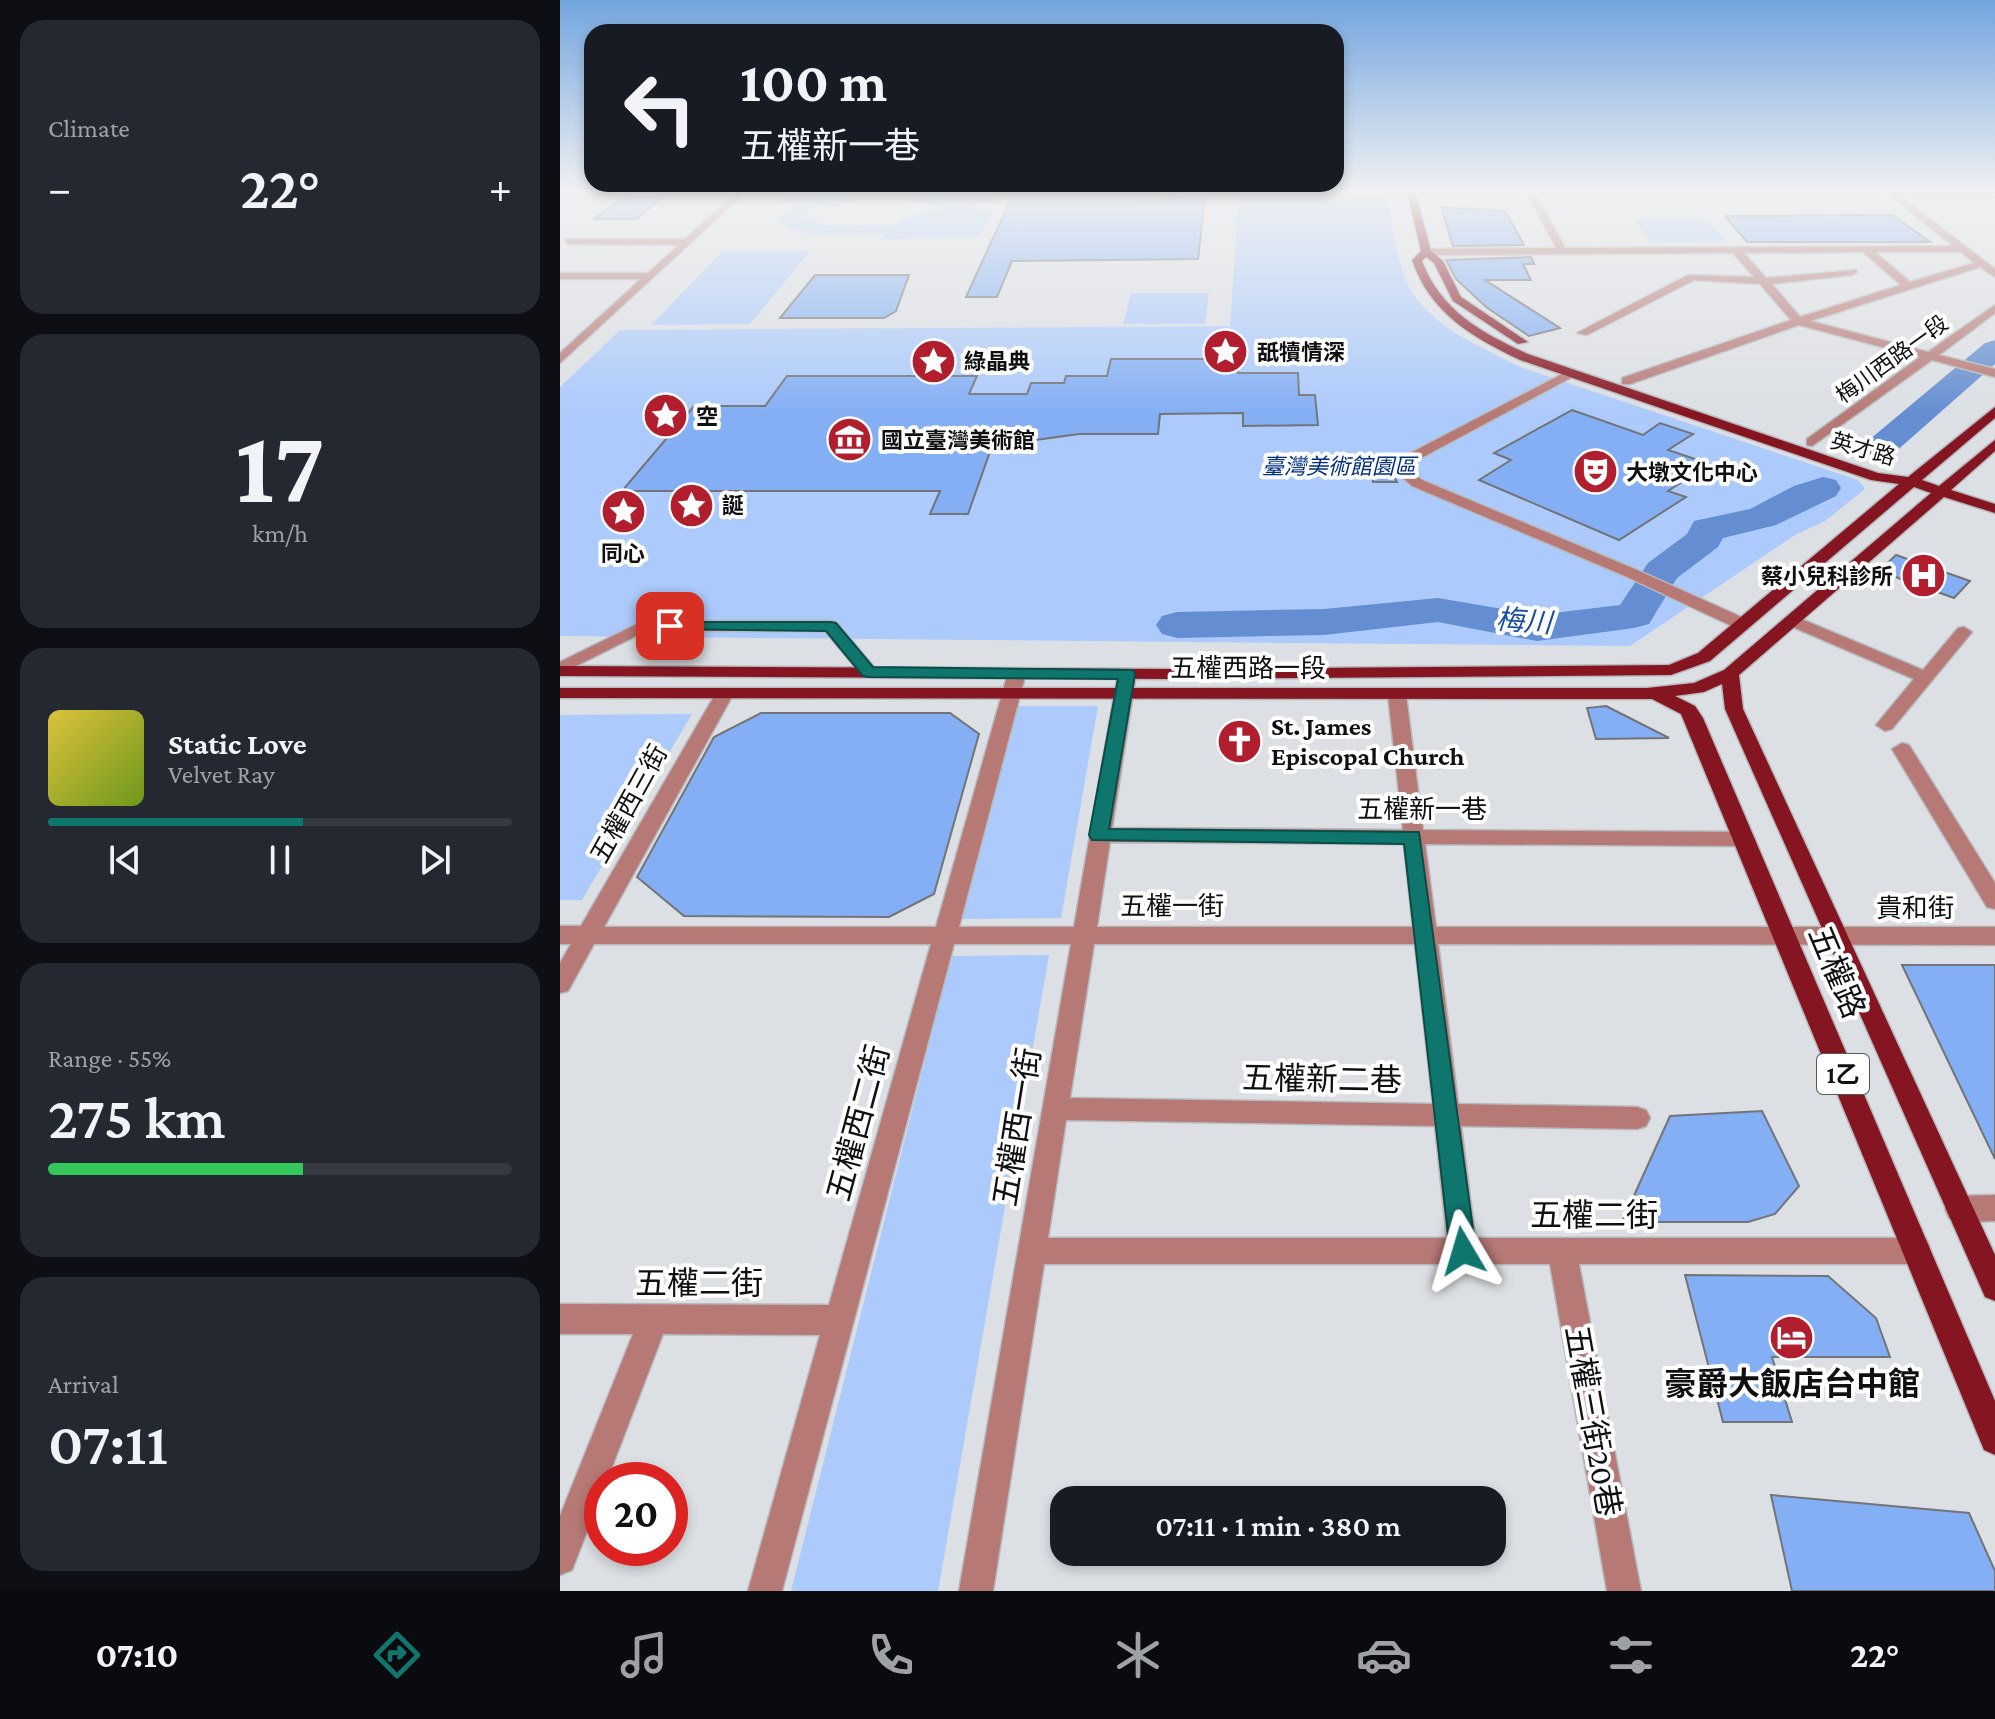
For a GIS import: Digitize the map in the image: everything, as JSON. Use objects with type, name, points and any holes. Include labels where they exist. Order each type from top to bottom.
[{"type":"main road","name":"英才路","points":[[1419,265],[1425,285],[1435,300],[1488,340],[1570,375],[1876,477],[1913,482]]},
{"type":"main road","name":"英才路","points":[[1440,265],[1457,299],[1508,336],[1626,381],[1886,466],[1913,482]]},
{"type":"main road","points":[[1693,699],[1704,657],[1995,411]]},
{"type":"main road","points":[[1693,699],[1730,674],[1794,621],[1995,444]]},
{"type":"main road","points":[[1913,482],[1995,509]]},
{"type":"main road","name":"五權西路一段","points":[[560,693],[725,693],[1014,683],[1126,684],[1656,673],[1704,657]]},
{"type":"main road","name":"五權西路一段","points":[[560,670],[869,672],[1014,683]]},
{"type":"main road","name":"五權西路一段","points":[[1656,673],[1693,699]]},
{"type":"main road","name":"五權路","points":[[1730,674],[1734,709],[1995,1287]]},
{"type":"main road","name":"五權西路一段","points":[[1126,684],[1397,695],[1656,694],[1693,699]]},
{"type":"main road","points":[[1693,699],[1734,709]]},
{"type":"main road","name":"五權路","points":[[1693,699],[1784,935],[1995,1439]]},
{"type":"street","points":[[560,359],[663,265]]},
{"type":"street","points":[[1749,265],[1798,321],[1995,373]]},
{"type":"street","points":[[1884,265],[1907,285]]},
{"type":"street","points":[[1626,381],[1798,321],[1976,265]]},
{"type":"street","points":[[1583,333],[1692,277],[1760,279],[1852,272]]},
{"type":"street","points":[[560,276],[651,276]]},
{"type":"street","name":"梅川西路一段","points":[[1812,442],[1995,308]]},
{"type":"street","points":[[1570,375],[1404,462],[1401,470],[1417,483],[1631,573],[1742,624]]},
{"type":"street","points":[[1794,621],[1927,678]]},
{"type":"street","points":[[560,670],[643,626],[830,626],[869,672]]},
{"type":"street","points":[[1885,725],[1964,632]]},
{"type":"street","name":"五權西二街","points":[[765,1591],[1014,683]]},
{"type":"street","name":"五權西一街","points":[[976,1591],[1098,835],[1126,684]]},
{"type":"street","name":"五權西三街","points":[[560,984],[725,693]]},
{"type":"street","points":[[1397,695],[1463,1251]]},
{"type":"street","points":[[1902,749],[1995,901]]},
{"type":"street","name":"五權新一巷","points":[[1098,835],[1745,839]]},
{"type":"street","name":"五權一街","points":[[560,935],[1784,935]]},
{"type":"street","name":"貴和街","points":[[1784,935],[1995,936]]},
{"type":"street","name":"五權新二巷","points":[[1054,1109],[1637,1118]]},
{"type":"street","points":[[1959,1209],[1995,1208]]},
{"type":"street","name":"五權二街","points":[[1031,1251],[1917,1251]]},
{"type":"street","name":"五權三街20巷","points":[[1562,1251],[1624,1591]]},
{"type":"street","name":"五權二街","points":[[560,1319],[839,1320]]},
{"type":"street","points":[[560,1558],[654,1319]]},
{"type":"green space","points":[[709,265],[798,265],[750,324],[651,325]]},
{"type":"green space","name":"臺灣美術館園區","points":[[1234,265],[1401,265],[1407,283],[1428,311],[1458,334],[1491,353],[1523,368],[1858,480],[1865,489],[1825,521],[1795,535],[1630,646],[560,636],[560,387],[620,330],[1230,326]]},
{"type":"green space","points":[[1131,293],[1209,293],[1205,324],[1123,324]]},
{"type":"green space","points":[[1010,706],[1098,706],[1061,918],[955,919]]},
{"type":"green space","points":[[692,714],[582,900],[560,900],[560,715]]},
{"type":"green space","points":[[1049,955],[938,1591],[791,1591],[951,956]]},
{"type":"building","points":[[981,265],[1010,265],[997,297],[966,297]]},
{"type":"building","points":[[1449,265],[1524,265],[1531,280],[1485,280],[1560,328],[1529,336],[1486,307],[1456,279]]},
{"type":"building","points":[[815,275],[909,275],[896,311],[884,318],[780,318]]},
{"type":"building","name":"國立臺灣美術館","points":[[1111,359],[1239,359],[1238,373],[1298,373],[1299,395],[1315,395],[1318,425],[1243,426],[1243,413],[1160,414],[1158,434],[1079,434],[992,446],[968,514],[930,514],[940,491],[622,491],[694,406],[765,406],[787,376],[977,376],[969,394],[1027,394],[1031,383],[1064,383],[1066,376],[1107,376]]},
{"type":"building","name":"大墩文化中心","points":[[1572,410],[1643,435],[1660,423],[1693,434],[1668,450],[1710,464],[1668,491],[1686,497],[1619,540],[1479,480],[1511,460],[1494,453]]},
{"type":"building","points":[[1369,459],[1392,459],[1391,471],[1397,482],[1373,482]]},
{"type":"building","name":"蔡小兒科診所","points":[[1896,555],[1970,581],[1954,598],[1879,571]]},
{"type":"building","points":[[1606,706],[1669,738],[1596,739],[1587,708]]},
{"type":"building","points":[[761,713],[950,713],[979,734],[934,894],[889,917],[684,916],[637,877],[714,737]]},
{"type":"building","points":[[1902,965],[1995,965],[1995,1159]]},
{"type":"building","points":[[1762,1111],[1799,1186],[1775,1214],[1748,1222],[1622,1222],[1670,1116]]},
{"type":"building","name":"豪爵大飯店台中館","points":[[1685,1275],[1828,1276],[1876,1318],[1890,1357],[1772,1357],[1792,1422],[1723,1422]]},
{"type":"building","points":[[1771,1495],[1969,1513],[1995,1571],[1995,1591],[1792,1591]]},
{"type":"waterway","name":"梅川","points":[[1881,447],[1995,349]]},
{"type":"waterway","name":"梅川","points":[[1177,625],[1324,622],[1438,610],[1537,628],[1587,624],[1634,615],[1662,571],[1704,539],[1707,529],[1763,517],[1823,488]]},
{"type":"place","name":"舐犢情深","points":[[1226,352]]},
{"type":"place","name":"綠晶典","points":[[933,361]]},
{"type":"place","name":"空","points":[[665,416]]},
{"type":"place","name":"國立臺灣美術館","points":[[850,440]]},
{"type":"place","name":"大墩文化中心","points":[[1595,472]]},
{"type":"place","name":"誕","points":[[691,505]]},
{"type":"place","name":"同心","points":[[623,512]]},
{"type":"place","name":"蔡小兒科診所","points":[[1924,576]]},
{"type":"place","name":"St. James Episcopal Church","points":[[1240,741]]},
{"type":"place","name":"豪爵大飯店台中館","points":[[1792,1337]]},
{"type":"route","points":[[670,626],[830,626],[869,672],[1127,674],[1098,835],[1413,837],[1463,1251]]}]
